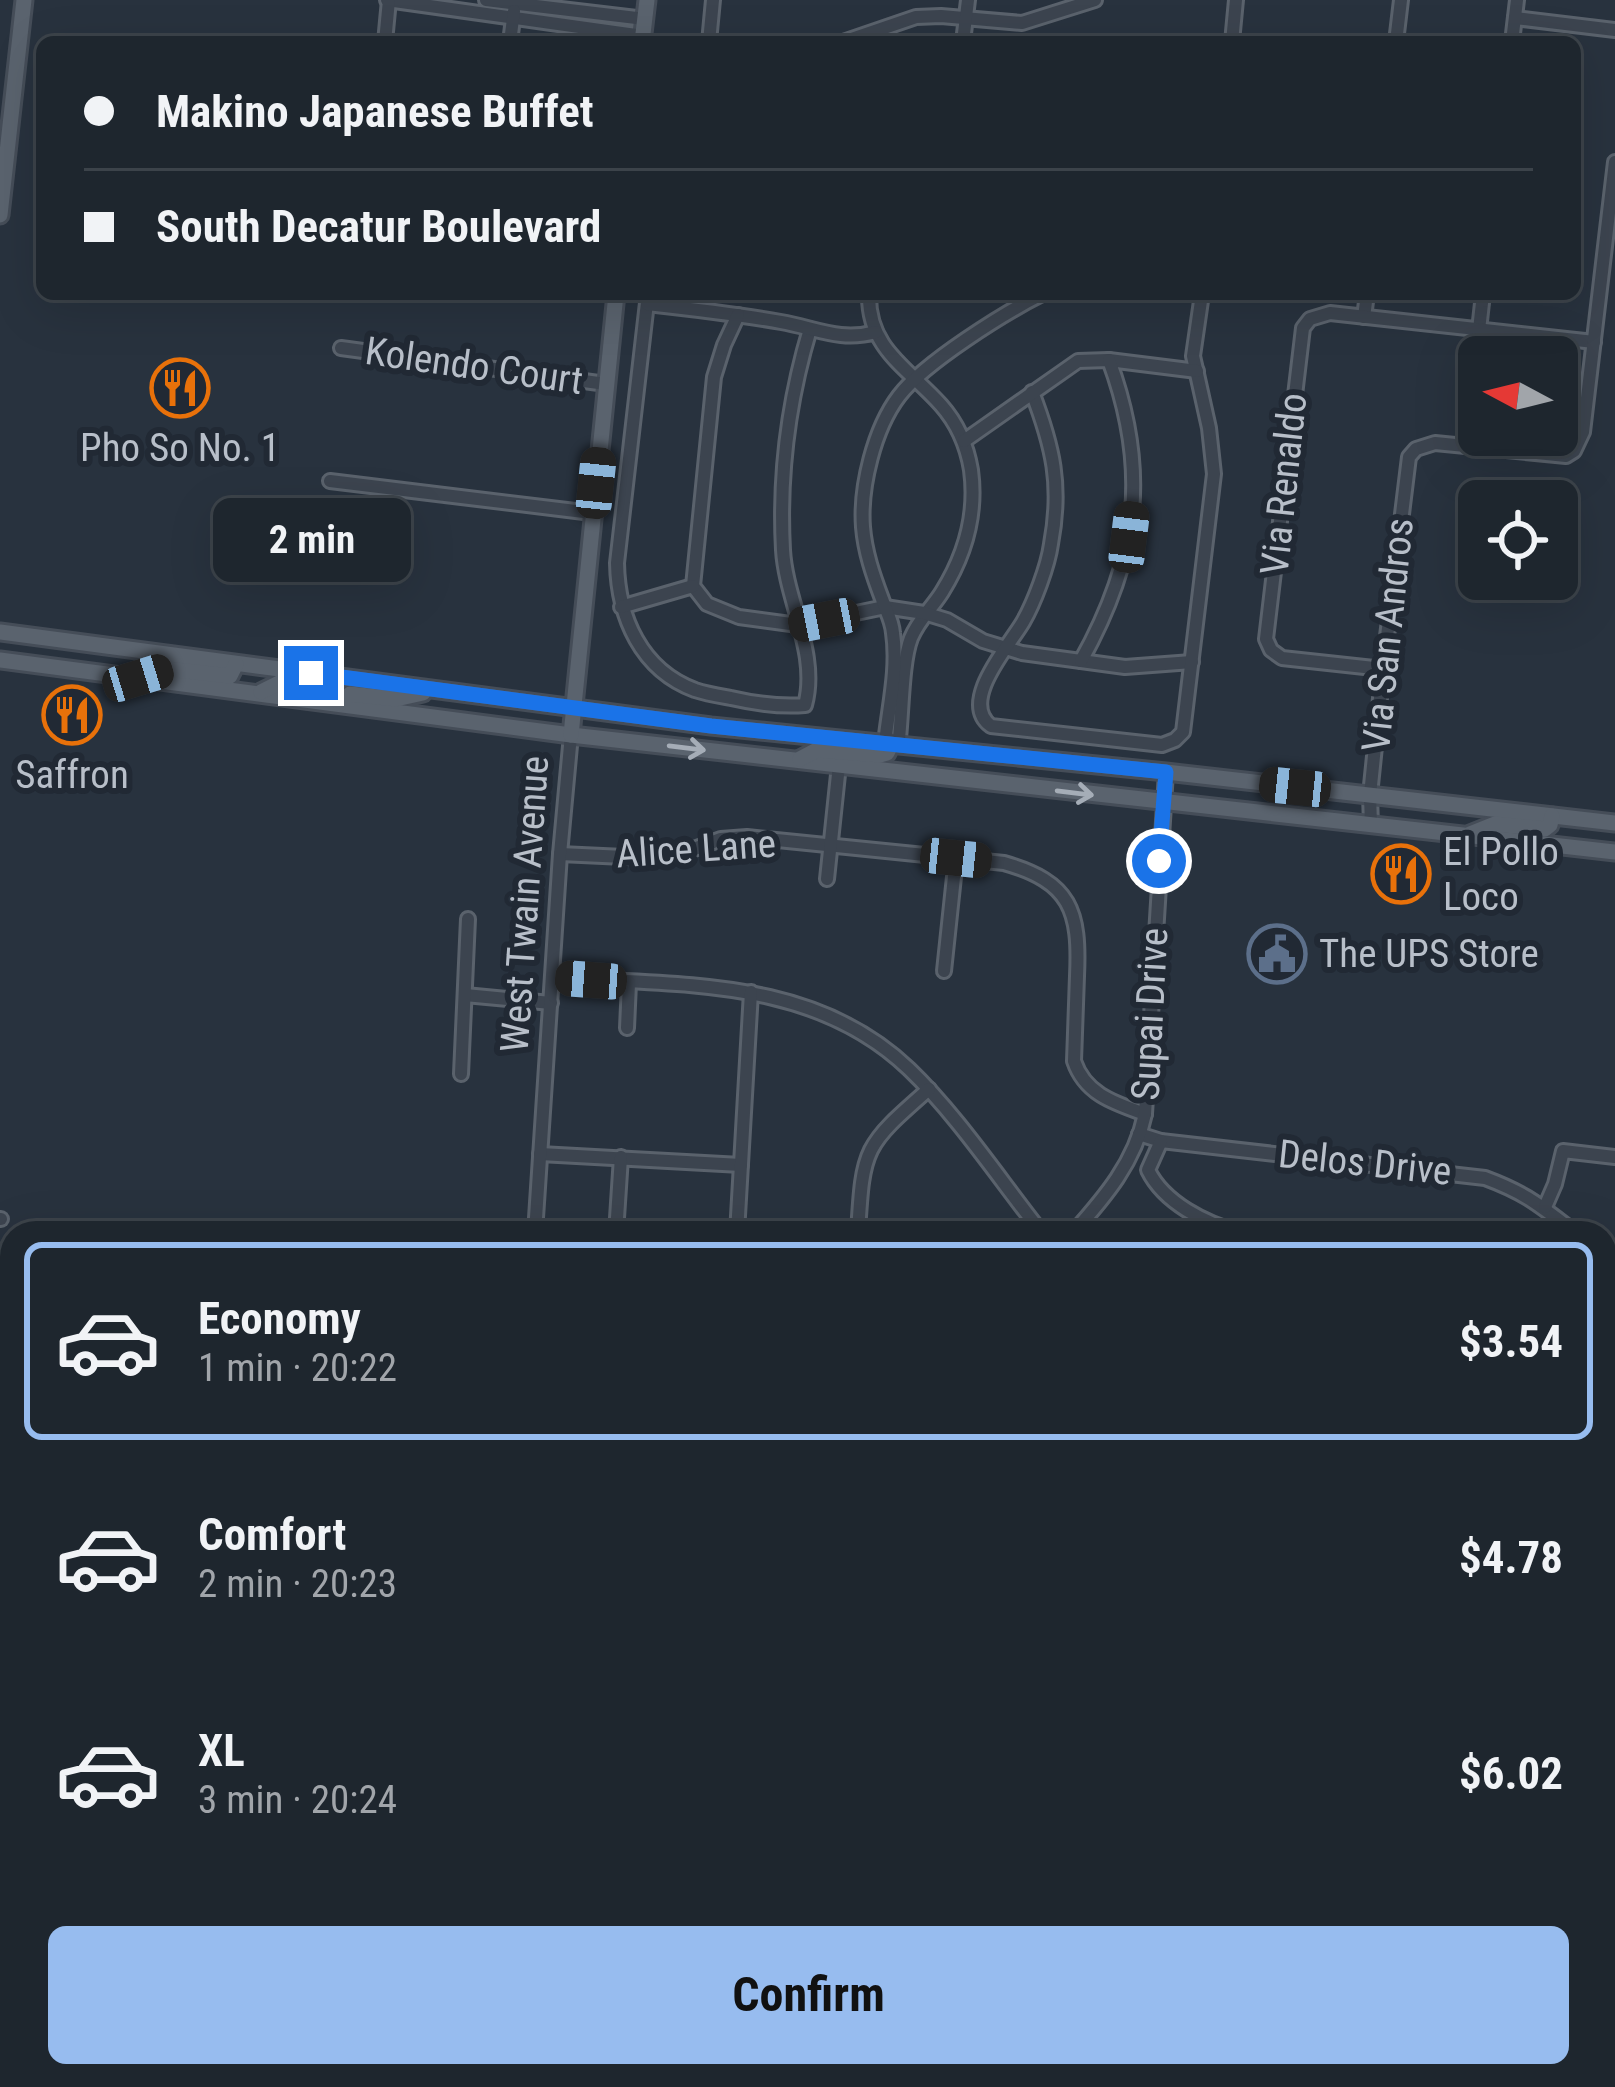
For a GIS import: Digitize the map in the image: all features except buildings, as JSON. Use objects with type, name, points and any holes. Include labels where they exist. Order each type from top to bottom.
[{"type":"main road","points":[[0,215],[24,0]]},
{"type":"main road","points":[[643,32],[647,0]]},
{"type":"main road","name":"West Twain Avenue","points":[[571,734],[615,300]]},
{"type":"main road","points":[[0,632],[574,708],[1615,823]]},
{"type":"main road","points":[[0,660],[571,734],[1615,852]]},
{"type":"main road","points":[[138,678],[168,669],[230,676],[236,664]]},
{"type":"main road","points":[[258,694],[279,683],[304,686],[311,673]]},
{"type":"main road","points":[[340,704],[350,694],[396,699],[438,690]]},
{"type":"main road","points":[[798,760],[817,750],[880,755],[892,745]]},
{"type":"main road","points":[[1467,836],[1495,824],[1545,829],[1552,816]]},
{"type":"street","points":[[386,36],[389,0],[514,11],[643,32]]},
{"type":"street","points":[[486,0],[514,11]]},
{"type":"street","points":[[710,36],[713,0]]},
{"type":"street","points":[[964,36],[968,0]]},
{"type":"street","points":[[861,36],[916,17],[1022,23],[1095,0]]},
{"type":"street","points":[[1233,36],[1237,0]]},
{"type":"street","points":[[1397,36],[1401,0]]},
{"type":"street","points":[[1513,36],[1517,0]]},
{"type":"street","points":[[511,36],[514,11]]},
{"type":"street","points":[[1515,18],[1615,31]]},
{"type":"street","points":[[1366,300],[1364,317],[1594,342],[1610,240],[1615,162]]},
{"type":"street","points":[[647,300],[617,563],[622,607],[636,641],[678,682],[697,691],[779,707],[806,705],[810,687],[783,553],[787,438],[810,329]]},
{"type":"street","points":[[653,300],[856,337],[876,332]]},
{"type":"street","points":[[869,300],[879,342],[915,380],[944,408],[964,441],[974,514],[962,553],[940,596],[909,641],[899,737],[892,745],[886,735],[894,637],[863,529],[862,495],[871,457],[898,396],[915,380],[1030,300]]},
{"type":"street","points":[[1032,392],[1050,438],[1057,490],[1051,549],[1025,619],[983,689],[982,720],[991,726],[1162,745],[1175,740],[1183,732],[1214,474],[1193,356],[1201,300]]},
{"type":"street","points":[[1479,330],[1482,300]]},
{"type":"street","name":"Via Renaldo","points":[[1364,317],[1330,313],[1310,319],[1300,338],[1266,639],[1282,658],[1383,669]]},
{"type":"street","points":[[738,315],[714,377],[693,586],[707,604],[740,617],[798,625],[885,607],[947,620],[983,641],[1022,653],[1125,667],[1192,662]]},
{"type":"street","name":"Via San Andros","points":[[1371,825],[1370,795],[1406,467],[1416,449],[1436,443],[1566,456],[1574,451],[1583,432],[1594,342]]},
{"type":"street","name":"Kolendo Court","points":[[341,348],[606,384]]},
{"type":"street","points":[[964,441],[1078,362],[1109,360],[1197,371]]},
{"type":"street","points":[[1081,661],[1119,580],[1135,490],[1129,429],[1109,360]]},
{"type":"street","points":[[330,481],[592,512]]},
{"type":"street","points":[[622,607],[693,586]]},
{"type":"street","name":"West Twain Avenue","points":[[536,1221],[571,734]]},
{"type":"street","points":[[827,879],[839,765]]},
{"type":"street","name":"Supai Drive","points":[[1082,1221],[1132,1157],[1145,1114],[1166,772]]},
{"type":"street","name":"Alice Lane","points":[[560,854],[667,859],[721,839],[747,837],[1004,863],[1029,870],[1065,898],[1079,935],[1074,1061],[1078,1073],[1091,1090],[1145,1114]]},
{"type":"street","points":[[944,971],[956,858]]},
{"type":"street","points":[[461,1074],[468,919]]},
{"type":"street","points":[[553,977],[751,992],[789,1000],[847,1024],[878,1042],[929,1089],[1033,1221]]},
{"type":"street","points":[[627,1028],[629,982]]},
{"type":"street","points":[[738,1221],[751,992]]},
{"type":"street","points":[[465,995],[550,1003]]},
{"type":"street","points":[[859,1221],[866,1156],[881,1132],[929,1089]]},
{"type":"street","name":"Delos Drive","points":[[1139,1137],[1160,1144],[1485,1178],[1520,1191],[1562,1221]]},
{"type":"street","points":[[1160,1144],[1148,1170],[1157,1185],[1209,1221]]},
{"type":"street","points":[[1545,1207],[1563,1151],[1615,1157]]},
{"type":"street","points":[[540,1154],[741,1166]]},
{"type":"street","points":[[617,1221],[621,1157]]},
{"type":"place","name":"Pho So No. 1","points":[[180,388]]},
{"type":"place","name":"Saffron","points":[[72,715]]},
{"type":"place","name":"El Pollo Loco","points":[[1401,874]]},
{"type":"place","name":"The UPS Store","points":[[1277,954]]},
{"type":"route","points":[[311,673],[711,726],[1166,772],[1159,861]]}]
